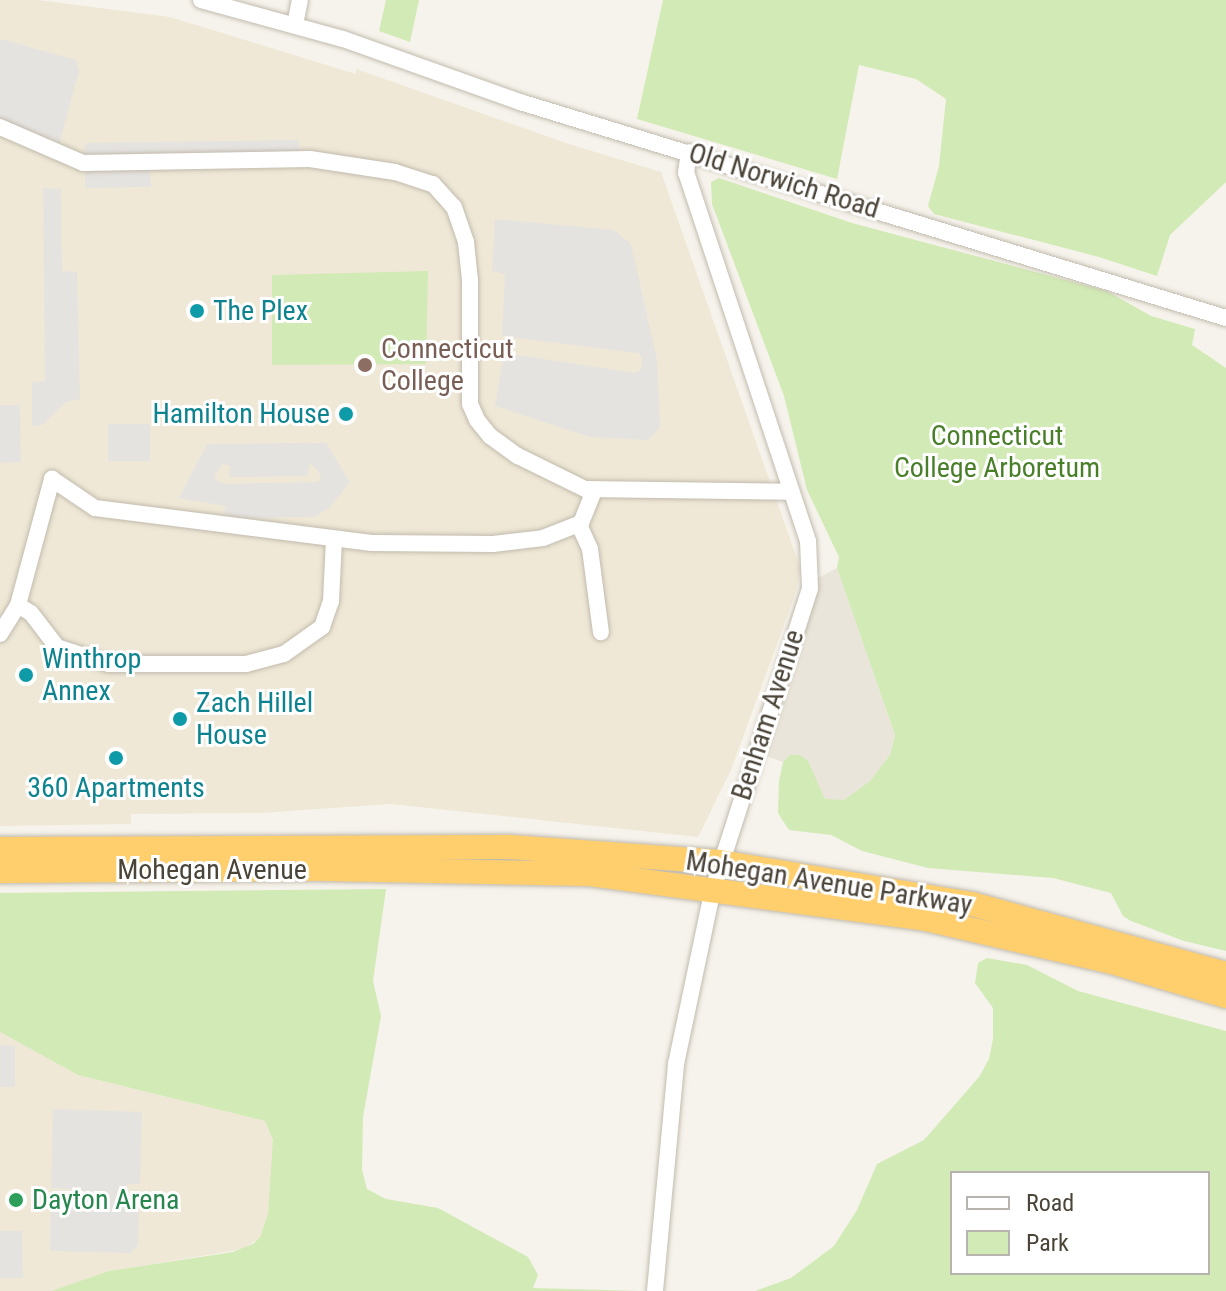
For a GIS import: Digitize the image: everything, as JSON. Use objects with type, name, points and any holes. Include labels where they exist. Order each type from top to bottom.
[{"type":"highway","name":"Mohegan Avenue Parkway","points":[[424,860],[510,847],[720,862],[972,904],[1226,974]]},
{"type":"highway","name":"Mohegan Avenue","points":[[0,849],[424,860]]},
{"type":"highway","name":"Mohegan Avenue Parkway","points":[[424,860],[590,874],[926,919],[1112,962],[1226,996]]},
{"type":"highway","name":"Mohegan Avenue","points":[[0,871],[424,860]]},
{"type":"street","name":"Old Norwich Road","points":[[201,0],[343,39],[520,102],[1226,318]]},
{"type":"street","points":[[295,25],[300,0]]},
{"type":"street","points":[[0,127],[87,164],[299,159],[395,172],[433,184],[444,193],[457,214],[469,259],[468,386],[475,417],[490,436],[518,456],[581,488],[790,492]]},
{"type":"street","name":"Benham Avenue","points":[[655,1291],[676,1064],[713,889],[810,588],[808,541],[686,173],[689,152]]},
{"type":"street","points":[[0,634],[18,605],[52,479],[95,508],[334,540],[493,544],[543,538],[579,525],[586,517],[594,490]]},
{"type":"street","points":[[579,525],[590,549],[601,632]]},
{"type":"street","points":[[18,605],[29,611],[57,647],[109,664],[173,667],[246,664],[284,654],[322,627],[331,601],[334,540]]},
{"type":"shaded area","name":"Connecticut College","points":[[0,0],[38,0],[170,17],[356,74],[356,69],[569,144],[661,172],[800,567],[797,589],[731,770],[698,837],[391,804],[260,813],[131,814],[131,824],[0,826]]},
{"type":"shaded area","points":[[0,39],[76,60],[79,71],[59,144],[0,119]]},
{"type":"shaded area","points":[[299,140],[299,159],[149,163],[151,187],[85,188],[85,143]]},
{"type":"shaded area","points":[[43,188],[61,189],[62,271],[77,272],[80,399],[66,402],[42,425],[32,426],[32,382],[45,381]]},
{"type":"shaded area","points":[[495,219],[614,230],[631,244],[657,360],[660,427],[648,440],[589,437],[495,406],[504,353],[635,373],[641,370],[642,359],[639,353],[502,336],[505,274],[492,271]]},
{"type":"shaded area","points":[[0,405],[20,405],[21,462],[0,463]]},
{"type":"shaded area","points":[[108,424],[150,424],[150,461],[108,461]]},
{"type":"shaded area","points":[[326,443],[350,482],[330,507],[314,517],[225,518],[225,506],[179,498],[207,444]],"holes":[[[310,463],[321,477],[318,482],[224,484],[214,478],[222,464],[230,466],[229,477],[307,476]]]},
{"type":"shaded area","points":[[837,568],[895,735],[890,755],[870,781],[845,800],[834,801],[825,799],[811,771],[790,755],[783,762],[766,756],[800,655],[818,578]]},
{"type":"shaded area","points":[[0,1032],[78,1075],[265,1121],[273,1140],[273,1161],[268,1214],[260,1237],[244,1249],[110,1271],[51,1291],[0,1291]]},
{"type":"shaded area","points":[[0,1045],[15,1046],[15,1087],[0,1087]]},
{"type":"shaded area","points":[[53,1109],[142,1112],[140,1184],[127,1184],[127,1208],[139,1209],[138,1245],[130,1253],[50,1251],[51,1202],[70,1203],[71,1189],[51,1188]]},
{"type":"shaded area","points":[[0,1231],[22,1231],[23,1278],[0,1278]]},
{"type":"green space","points":[[386,0],[419,0],[410,42],[379,31]]},
{"type":"green space","points":[[663,0],[1226,0],[1226,182],[1170,235],[1157,276],[1099,257],[934,214],[928,206],[939,166],[946,99],[916,79],[859,65],[837,179],[637,119]]},
{"type":"green space","name":"Connecticut College Arboretum","points":[[719,178],[852,223],[1107,291],[1151,316],[1195,329],[1192,345],[1226,368],[1226,951],[1184,941],[1131,921],[1123,916],[1111,893],[1053,878],[928,868],[862,851],[831,835],[789,830],[783,821],[778,813],[779,781],[783,762],[790,755],[800,755],[808,761],[825,799],[844,800],[870,781],[890,755],[895,735],[837,568],[839,557],[807,490],[784,396],[712,204],[711,182]]},
{"type":"green space","points":[[428,271],[426,364],[272,365],[272,275]]},
{"type":"green space","points":[[386,889],[373,981],[381,1016],[363,1117],[362,1170],[367,1189],[386,1199],[438,1208],[528,1257],[538,1275],[533,1288],[641,1291],[51,1291],[109,1271],[233,1252],[253,1244],[260,1237],[268,1214],[273,1140],[265,1121],[78,1075],[0,1032],[0,893]]},
{"type":"green space","points":[[987,958],[1027,965],[1078,991],[1226,1031],[1226,1291],[755,1291],[791,1278],[834,1246],[857,1210],[877,1164],[924,1140],[979,1077],[989,1059],[993,1039],[993,1008],[975,983],[978,963]]},
{"type":"place","name":"The Plex","points":[[197,311]]},
{"type":"place","name":"Connecticut College","points":[[365,365]]},
{"type":"place","name":"Hamilton House","points":[[346,414]]},
{"type":"place","name":"Winthrop Annex","points":[[26,675]]},
{"type":"place","name":"Zach Hillel House","points":[[180,719]]},
{"type":"place","name":"360 Apartments","points":[[116,758]]},
{"type":"place","name":"Dayton Arena","points":[[16,1200]]}]
